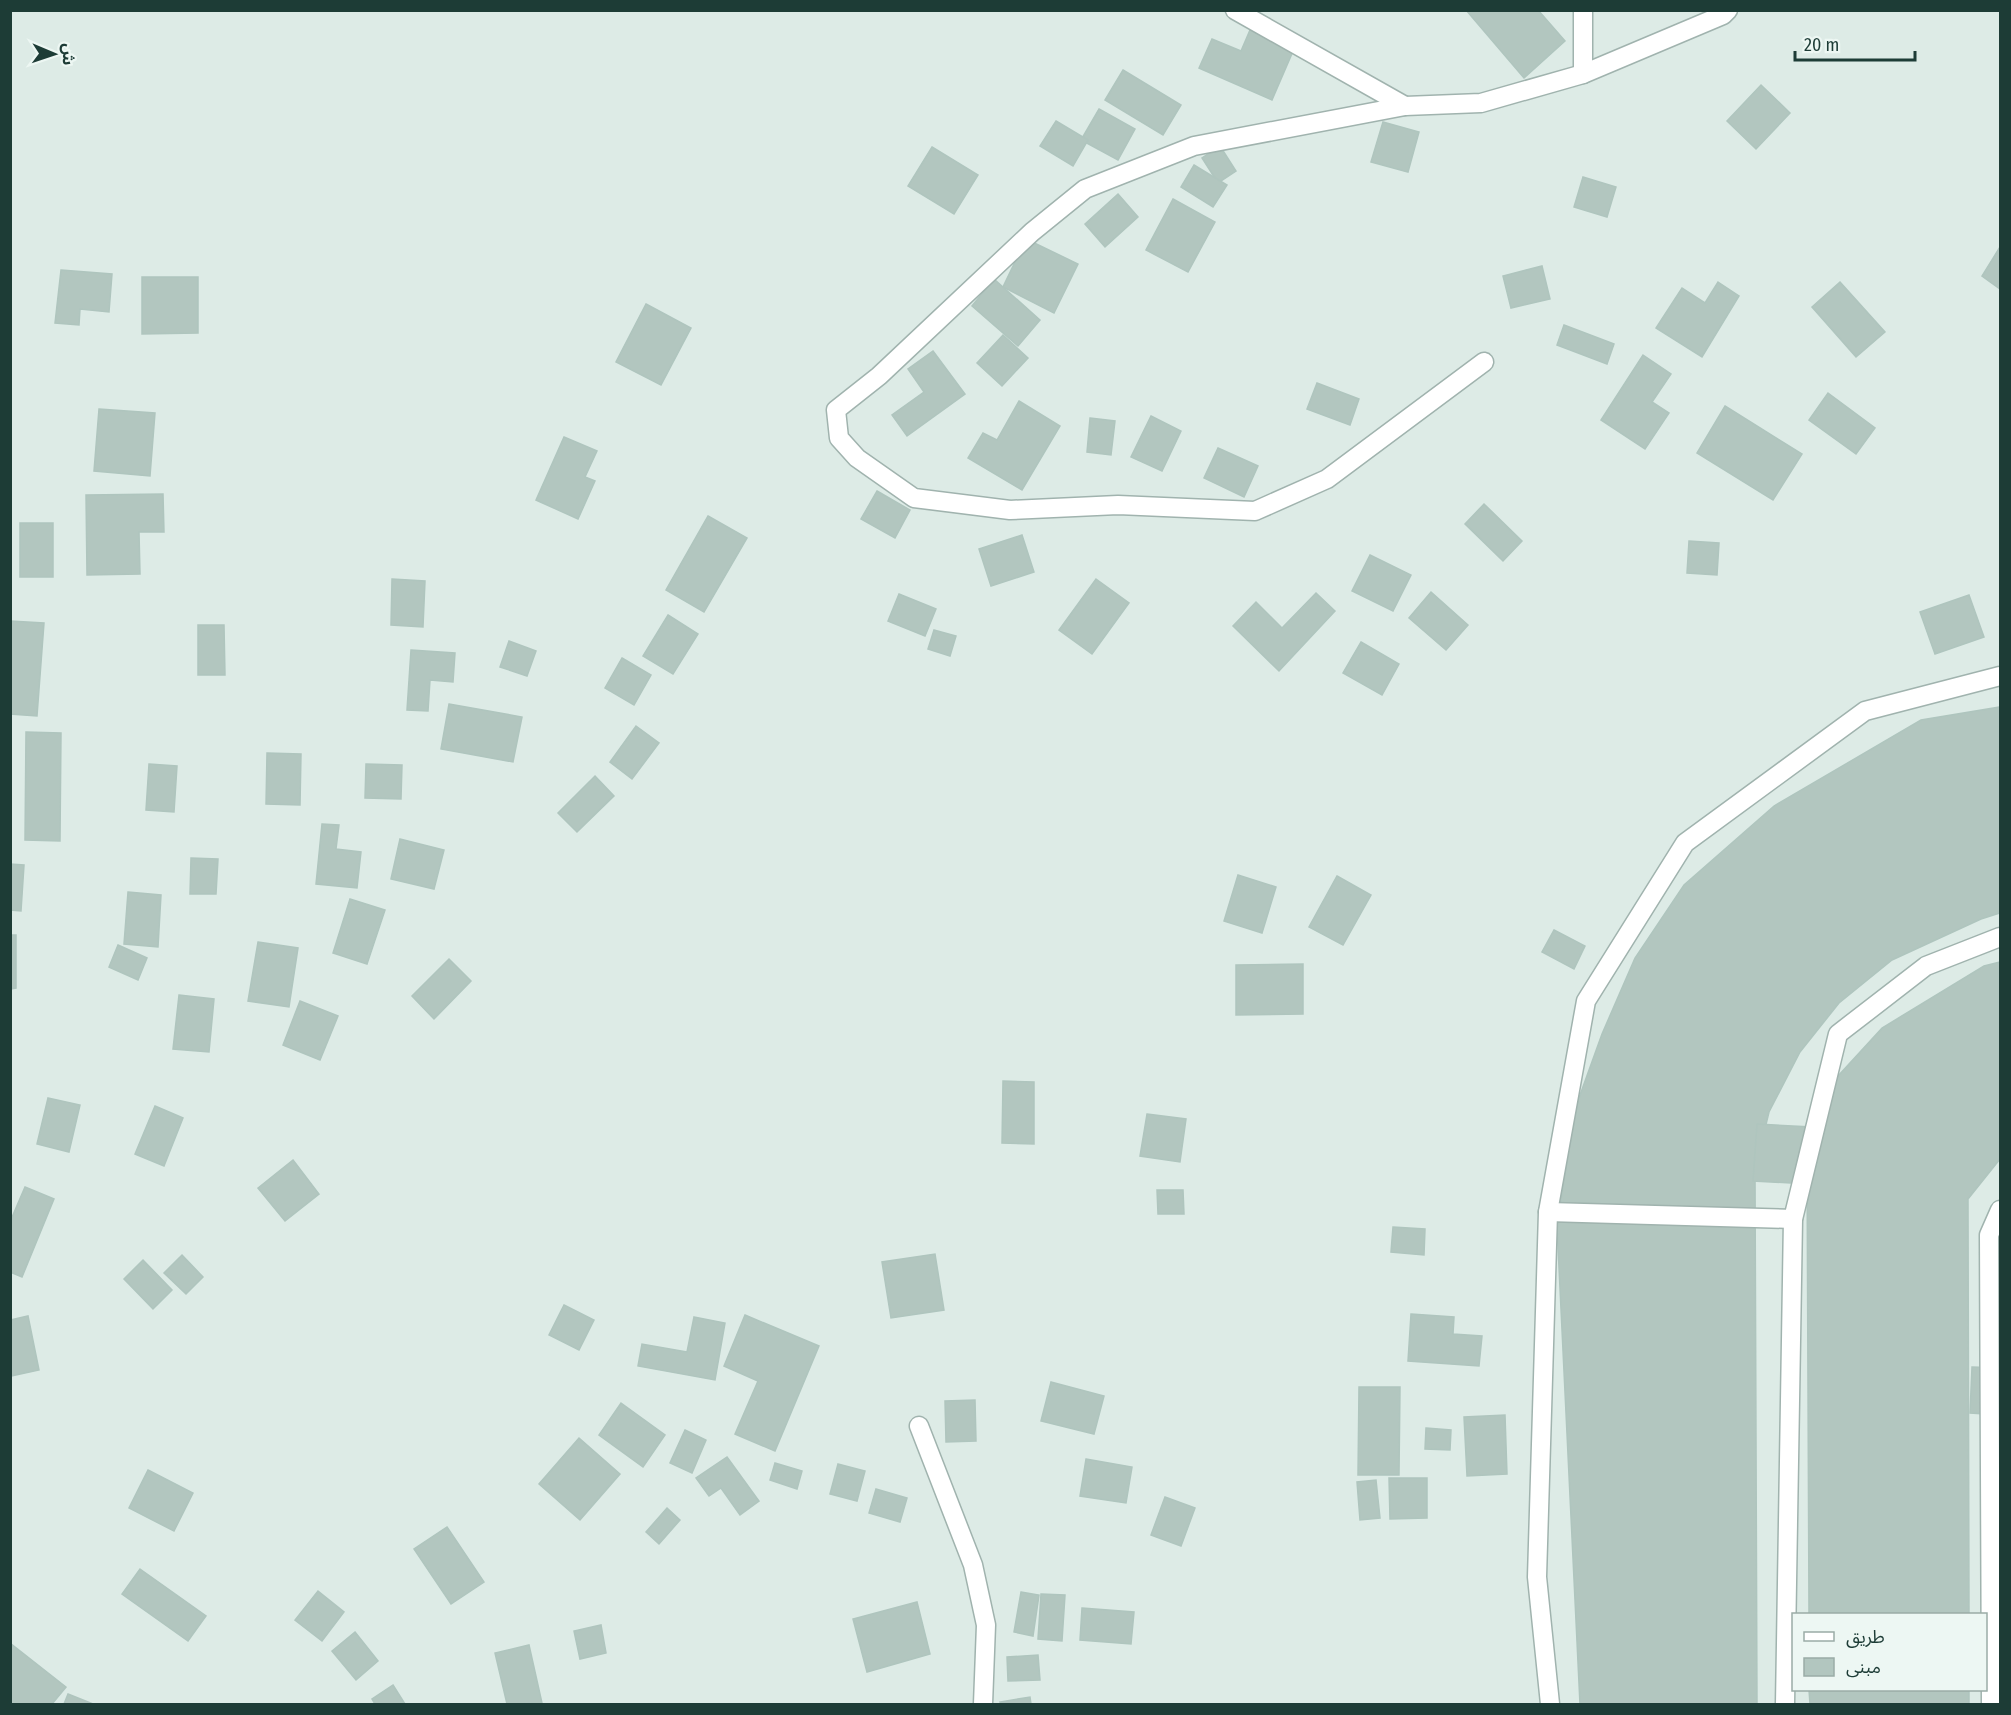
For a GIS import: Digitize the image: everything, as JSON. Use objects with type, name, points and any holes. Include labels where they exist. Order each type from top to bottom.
[{"type":"street","points":[[1235,10],[1405,106]]},
{"type":"street","points":[[1583,10],[1583,74]]},
{"type":"street","points":[[1484,362],[1327,479],[1255,512],[1118,505],[1010,510],[914,498],[857,458],[839,438],[836,410],[879,376],[1032,232],[1085,189],[1194,146],[1405,106],[1481,103],[1583,74],[1723,15],[1728,10]]},
{"type":"street","points":[[1550,1704],[1537,1577],[1548,1212],[1586,1001],[1685,843],[1865,711],[2001,676]]},
{"type":"street","points":[[1785,1704],[1793,1219],[1838,1034],[1926,966],[2001,938]]},
{"type":"street","points":[[1991,1704],[1989,1235],[2001,1210]]},
{"type":"street","points":[[1548,1212],[1793,1219]]},
{"type":"street","points":[[919,1426],[973,1565],[986,1624],[983,1704]]},
{"type":"building","points":[[1466,10],[1538,10],[1565,41],[1524,78]]},
{"type":"building","points":[[1250,30],[1294,49],[1272,100],[1199,68],[1212,39],[1241,51]]},
{"type":"building","points":[[1123,70],[1181,105],[1163,135],[1105,100]]},
{"type":"building","points":[[1761,85],[1790,113],[1756,149],[1727,121]]},
{"type":"building","points":[[1099,109],[1135,129],[1118,160],[1081,140]]},
{"type":"building","points":[[1056,121],[1088,140],[1073,166],[1040,146]]},
{"type":"building","points":[[1383,122],[1419,132],[1408,172],[1371,162]]},
{"type":"building","points":[[1220,146],[1236,171],[1218,183],[1202,158]]},
{"type":"building","points":[[932,147],[978,175],[954,214],[908,186]]},
{"type":"building","points":[[1194,165],[1227,185],[1213,207],[1181,187]]},
{"type":"building","points":[[1583,177],[1616,187],[1607,217],[1574,207]]},
{"type":"building","points":[[1118,194],[1138,217],[1105,247],[1085,224]]},
{"type":"building","points":[[1173,199],[1215,222],[1188,272],[1146,250]]},
{"type":"building","points":[[1026,239],[1078,264],[1054,313],[1003,287]]},
{"type":"building","points":[[2000,247],[2000,289],[1982,276]]},
{"type":"building","points":[[1542,266],[1550,299],[1511,308],[1503,276]]},
{"type":"building","points":[[61,270],[112,274],[109,312],[80,309],[79,325],[55,323]]},
{"type":"building","points":[[142,277],[198,277],[198,333],[142,334]]},
{"type":"building","points":[[994,279],[1040,320],[1018,346],[972,306]]},
{"type":"building","points":[[1718,282],[1739,296],[1702,357],[1656,328],[1682,288],[1705,303]]},
{"type":"building","points":[[1840,282],[1885,332],[1856,357],[1812,307]]},
{"type":"building","points":[[646,304],[691,328],[661,385],[616,362]]},
{"type":"building","points":[[1564,325],[1614,344],[1607,364],[1557,345]]},
{"type":"building","points":[[1003,335],[1028,358],[1002,386],[977,363]]},
{"type":"building","points":[[933,351],[965,394],[907,436],[892,415],[924,392],[908,369]]},
{"type":"building","points":[[1643,355],[1671,374],[1652,402],[1669,413],[1645,449],[1601,420]]},
{"type":"building","points":[[1317,383],[1359,399],[1350,425],[1307,409]]},
{"type":"building","points":[[1828,393],[1875,428],[1856,454],[1809,420]]},
{"type":"building","points":[[1019,401],[1060,426],[1022,490],[968,458],[983,433],[997,440]]},
{"type":"building","points":[[1725,406],[1802,454],[1773,500],[1697,453]]},
{"type":"building","points":[[99,409],[155,413],[150,476],[94,471]]},
{"type":"building","points":[[1151,416],[1181,431],[1162,471],[1131,457]]},
{"type":"building","points":[[1090,418],[1115,421],[1111,455],[1087,452]]},
{"type":"building","points":[[564,437],[597,451],[585,477],[595,481],[578,519],[536,500]]},
{"type":"building","points":[[1218,448],[1258,466],[1244,497],[1204,478]]},
{"type":"building","points":[[877,491],[910,510],[895,538],[861,519]]},
{"type":"building","points":[[163,494],[164,532],[139,532],[140,574],[87,575],[86,495]]},
{"type":"building","points":[[1484,504],[1522,541],[1503,561],[1465,524]]},
{"type":"building","points":[[708,516],[747,538],[704,612],[666,590]]},
{"type":"building","points":[[20,523],[53,523],[53,577],[20,577]]},
{"type":"building","points":[[1022,535],[1034,572],[991,586],[979,549]]},
{"type":"building","points":[[1689,541],[1719,543],[1717,575],[1687,573]]},
{"type":"building","points":[[1370,555],[1411,575],[1393,611],[1352,591]]},
{"type":"building","points":[[392,579],[425,581],[423,627],[391,625]]},
{"type":"building","points":[[1096,579],[1129,603],[1092,654],[1059,630]]},
{"type":"building","points":[[1431,592],[1468,625],[1446,650],[1409,618]]},
{"type":"building","points":[[1316,593],[1335,611],[1279,671],[1233,626],[1256,602],[1282,628]]},
{"type":"building","points":[[899,594],[936,609],[925,636],[888,621]]},
{"type":"building","points":[[1969,595],[1984,637],[1935,654],[1920,612]]},
{"type":"building","points":[[668,615],[698,634],[673,674],[643,656]]},
{"type":"building","points":[[10,621],[44,623],[37,716],[10,714]]},
{"type":"building","points":[[198,625],[224,625],[225,675],[198,675]]},
{"type":"building","points":[[934,630],[956,636],[950,656],[928,649]]},
{"type":"building","points":[[509,641],[536,651],[527,676],[500,667]]},
{"type":"building","points":[[1361,642],[1399,664],[1382,695],[1343,673]]},
{"type":"building","points":[[411,650],[455,653],[453,682],[430,680],[428,711],[407,710]]},
{"type":"building","points":[[622,658],[651,675],[634,705],[605,688]]},
{"type":"building","points":[[449,704],[522,717],[513,762],[441,749]]},
{"type":"building","points":[[2000,707],[2000,913],[1981,919],[1892,960],[1839,1003],[1800,1052],[1769,1112],[1755,1170],[1757,1704],[1580,1704],[1557,1226],[1575,1109],[1602,1034],[1635,958],[1684,885],[1774,806],[1921,720]]},
{"type":"building","points":[[636,726],[659,743],[632,779],[610,762]]},
{"type":"building","points":[[26,732],[61,733],[60,841],[25,840]]},
{"type":"building","points":[[267,753],[301,754],[300,805],[266,804]]},
{"type":"building","points":[[149,764],[177,766],[174,812],[146,810]]},
{"type":"building","points":[[366,764],[402,765],[401,799],[365,798]]},
{"type":"building","points":[[595,776],[614,796],[577,832],[558,813]]},
{"type":"building","points":[[322,824],[339,825],[336,849],[361,852],[357,888],[316,884]]},
{"type":"building","points":[[400,839],[444,850],[434,889],[391,879]]},
{"type":"building","points":[[191,858],[218,859],[216,894],[190,894]]},
{"type":"building","points":[[10,864],[24,865],[21,911],[10,910]]},
{"type":"building","points":[[1238,875],[1276,887],[1262,933],[1224,921]]},
{"type":"building","points":[[1337,876],[1371,895],[1343,945],[1309,927]]},
{"type":"building","points":[[128,892],[161,895],[158,947],[124,944]]},
{"type":"building","points":[[350,899],[385,910],[367,964],[333,953]]},
{"type":"building","points":[[1554,930],[1585,946],[1574,969],[1542,952]]},
{"type":"building","points":[[10,935],[16,935],[16,988],[10,989]]},
{"type":"building","points":[[258,942],[298,948],[289,1007],[248,1001]]},
{"type":"building","points":[[118,945],[147,958],[138,980],[109,967]]},
{"type":"building","points":[[449,959],[471,981],[434,1019],[412,996]]},
{"type":"building","points":[[2000,962],[2000,1159],[1968,1199],[1969,1613],[1809,1613],[1807,1159],[1828,1087],[1882,1028],[1984,966]]},
{"type":"building","points":[[1303,964],[1303,1014],[1236,1015],[1236,965]]},
{"type":"building","points":[[179,995],[214,999],[209,1052],[173,1049]]},
{"type":"building","points":[[300,1001],[338,1016],[320,1060],[283,1045]]},
{"type":"building","points":[[1003,1081],[1034,1082],[1034,1144],[1002,1143]]},
{"type":"building","points":[[48,1098],[80,1105],[69,1152],[37,1144]]},
{"type":"building","points":[[155,1106],[183,1118],[164,1166],[135,1154]]},
{"type":"building","points":[[1147,1114],[1186,1119],[1180,1162],[1140,1156]]},
{"type":"building","points":[[1757,1124],[1812,1127],[1808,1184],[1753,1181]]},
{"type":"building","points":[[293,1160],[319,1194],[285,1221],[258,1188]]},
{"type":"building","points":[[25,1187],[54,1199],[22,1277],[10,1272],[10,1222]]},
{"type":"building","points":[[1157,1190],[1183,1190],[1184,1214],[1158,1214]]},
{"type":"building","points":[[1393,1227],[1425,1229],[1424,1255],[1391,1252]]},
{"type":"building","points":[[935,1254],[944,1310],[891,1318],[882,1262]]},
{"type":"building","points":[[182,1255],[203,1277],[186,1294],[164,1273]]},
{"type":"building","points":[[143,1260],[172,1290],[153,1309],[124,1279]]},
{"type":"building","points":[[564,1305],[594,1320],[579,1350],[549,1335]]},
{"type":"building","points":[[1411,1314],[1454,1317],[1453,1334],[1482,1336],[1479,1366],[1408,1361]]},
{"type":"building","points":[[745,1315],[819,1346],[775,1451],[735,1434],[758,1381],[724,1366]]},
{"type":"building","points":[[28,1316],[39,1370],[11,1376],[10,1320]]},
{"type":"building","points":[[694,1317],[725,1323],[715,1380],[638,1366],[642,1344],[687,1352]]},
{"type":"building","points":[[1972,1367],[2000,1368],[2000,1415],[1970,1413]]},
{"type":"building","points":[[1051,1382],[1104,1396],[1094,1434],[1041,1421]]},
{"type":"building","points":[[1359,1387],[1400,1387],[1399,1475],[1358,1475]]},
{"type":"building","points":[[975,1400],[976,1441],[946,1442],[945,1401]]},
{"type":"building","points":[[621,1403],[665,1435],[643,1467],[599,1435]]},
{"type":"building","points":[[1505,1415],[1507,1474],[1467,1476],[1464,1417]]},
{"type":"building","points":[[1426,1428],[1451,1430],[1450,1450],[1425,1449]]},
{"type":"building","points":[[685,1430],[706,1440],[692,1473],[670,1463]]},
{"type":"building","points":[[579,1438],[620,1474],[580,1520],[539,1484]]},
{"type":"building","points":[[727,1457],[759,1501],[740,1515],[721,1488],[709,1496],[696,1478]]},
{"type":"building","points":[[1086,1459],[1132,1467],[1126,1503],[1080,1496]]},
{"type":"building","points":[[775,1463],[802,1471],[797,1489],[770,1480]]},
{"type":"building","points":[[838,1464],[865,1471],[857,1501],[830,1494]]},
{"type":"building","points":[[148,1470],[193,1493],[174,1531],[129,1508]]},
{"type":"building","points":[[1389,1478],[1427,1478],[1427,1518],[1390,1519]]},
{"type":"building","points":[[1376,1480],[1380,1518],[1360,1520],[1357,1482]]},
{"type":"building","points":[[876,1489],[907,1498],[900,1522],[869,1513]]},
{"type":"building","points":[[1165,1497],[1195,1508],[1181,1546],[1151,1535]]},
{"type":"building","points":[[667,1508],[680,1520],[659,1544],[646,1532]]},
{"type":"building","points":[[447,1527],[484,1582],[451,1604],[414,1549]]},
{"type":"building","points":[[140,1569],[206,1616],[188,1641],[122,1594]]},
{"type":"building","points":[[318,1591],[344,1612],[322,1641],[295,1620]]},
{"type":"building","points":[[1021,1592],[1039,1595],[1033,1636],[1014,1632]]},
{"type":"building","points":[[1041,1594],[1065,1595],[1062,1641],[1038,1639]]},
{"type":"building","points":[[917,1602],[930,1654],[867,1672],[853,1619]]},
{"type":"building","points":[[1082,1608],[1134,1612],[1131,1644],[1080,1640]]},
{"type":"building","points":[[601,1625],[606,1653],[580,1659],[574,1631]]},
{"type":"building","points":[[355,1632],[378,1661],[356,1680],[332,1651]]},
{"type":"building","points":[[10,1643],[66,1687],[52,1704],[10,1704]]},
{"type":"building","points":[[529,1645],[542,1703],[507,1704],[495,1653]]},
{"type":"building","points":[[1038,1655],[1040,1680],[1008,1681],[1007,1657]]},
{"type":"building","points":[[393,1685],[405,1704],[375,1704],[372,1699]]},
{"type":"building","points":[[1809,1691],[1969,1691],[1969,1704],[1810,1704]]},
{"type":"building","points":[[68,1694],[93,1704],[64,1704]]},
{"type":"building","points":[[1030,1697],[1031,1704],[1001,1704],[1000,1702]]}]
